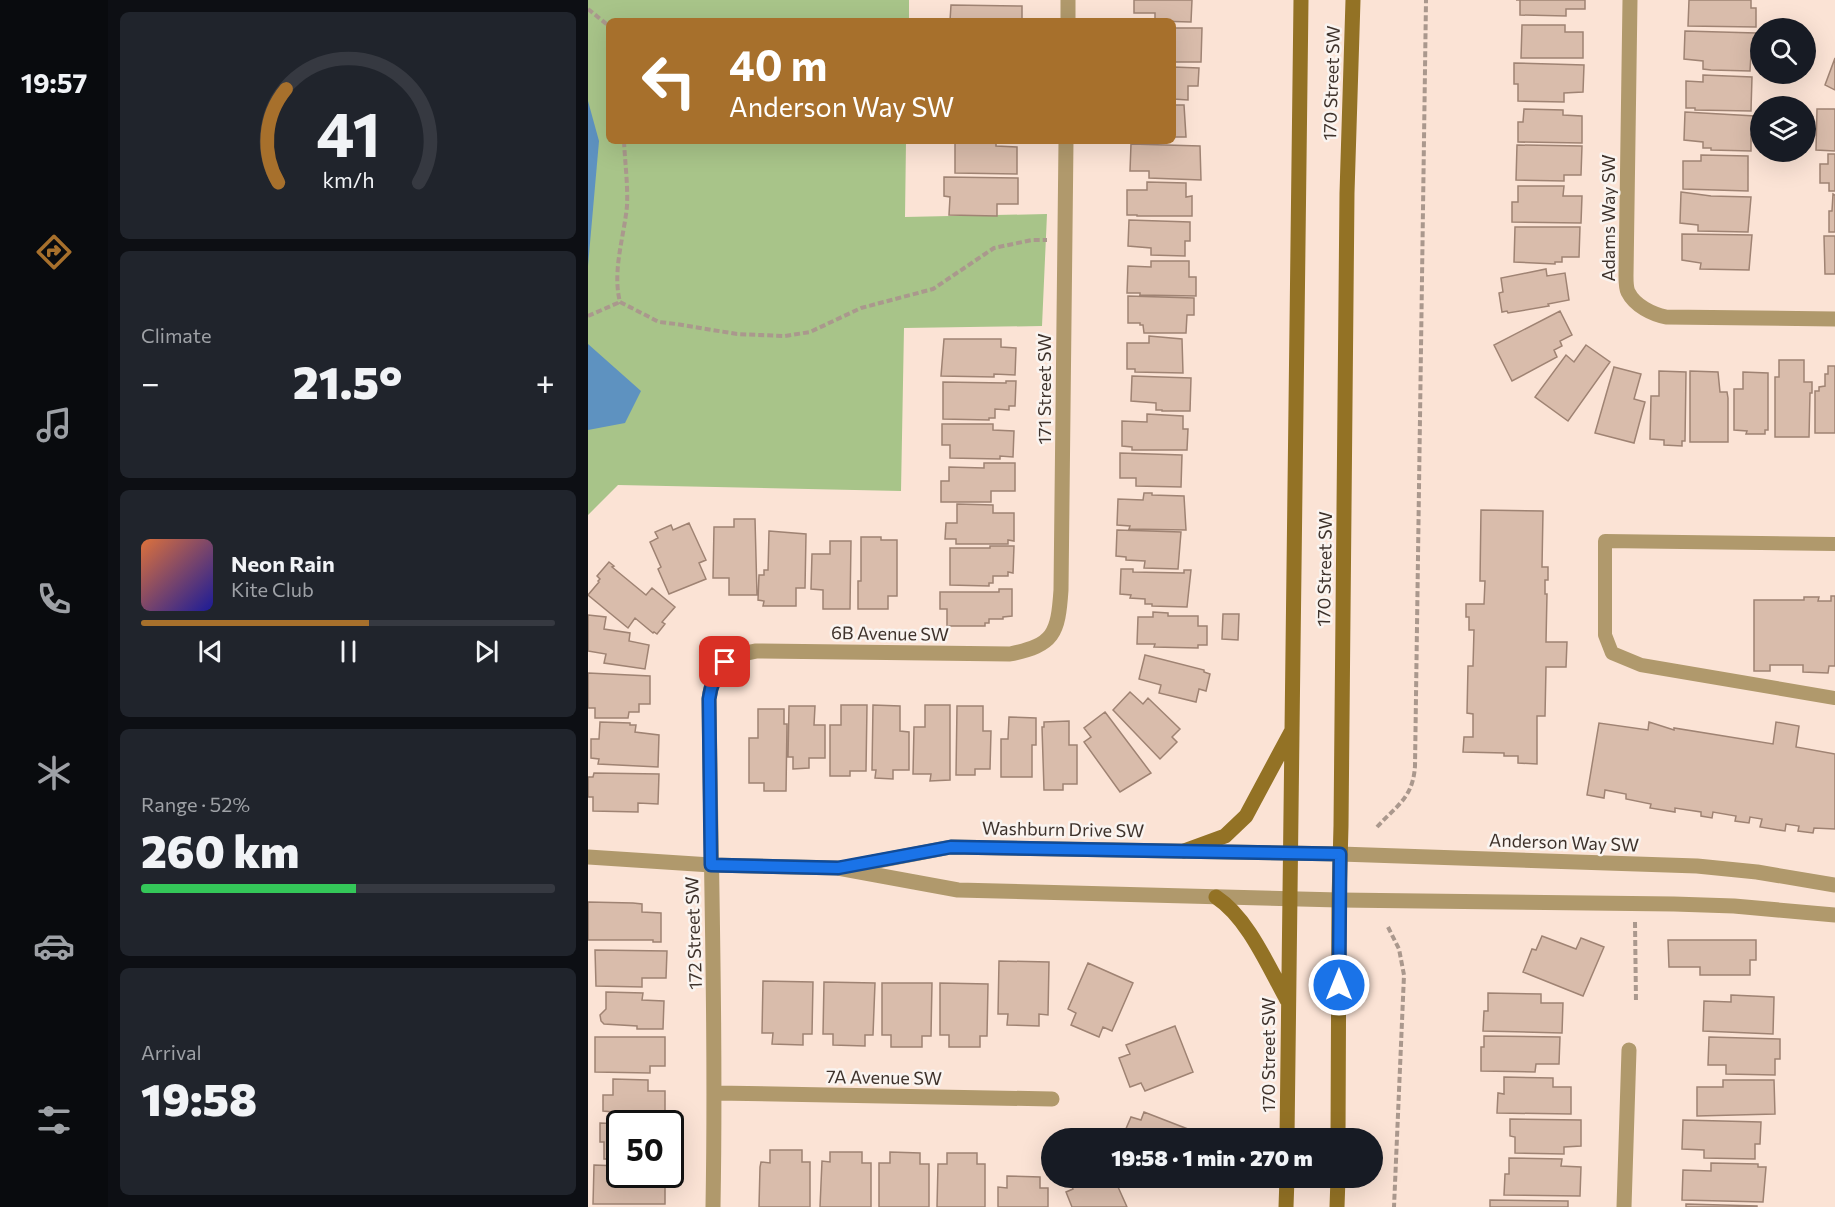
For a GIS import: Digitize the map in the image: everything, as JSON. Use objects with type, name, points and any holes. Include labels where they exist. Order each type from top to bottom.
[{"type":"main road","name":"170 Street SW","points":[[1287,1128],[1301,0]]},
{"type":"main road","name":"170 Street SW","points":[[1338,1128],[1347,193],[1353,0]]},
{"type":"main road","points":[[1184,852],[1225,836],[1246,816],[1293,729]]},
{"type":"main road","points":[[1216,897],[1226,904],[1253,938],[1287,1001]]},
{"type":"main road","points":[[1286,1207],[1287,1188]]},
{"type":"main road","points":[[1338,1188],[1338,1207]]},
{"type":"street","points":[[1068,0],[1068,18]]},
{"type":"street","name":"Adams Way SW","points":[[1630,0],[1626,276],[1628,292],[1641,306],[1653,314],[1666,317],[1835,319]]},
{"type":"street","name":"171 Street SW","points":[[1051,636],[1060,609],[1061,590],[1066,144]]},
{"type":"street","name":"6B Avenue SW","points":[[725,662],[741,653],[756,651],[1010,654],[1042,645],[1051,636]]},
{"type":"street","name":"172 Street SW","points":[[713,1207],[715,1094],[709,699],[711,685],[725,662]]},
{"type":"street","name":"Washburn Drive SW","points":[[838,868],[951,847],[1290,853]]},
{"type":"street","name":"Anderson Way SW","points":[[1290,853],[1697,866],[1757,872],[1835,885]]},
{"type":"street","name":"Washburn Drive SW","points":[[588,857],[711,865],[838,868],[958,890],[1289,899]]},
{"type":"street","points":[[1289,899],[1698,904],[1835,915]]},
{"type":"street","points":[[1624,1207],[1629,1050]]},
{"type":"street","name":"7A Avenue SW","points":[[715,1094],[1053,1099]]},
{"type":"lane","points":[[1835,544],[1605,541],[1605,635],[1612,653],[1641,665],[1835,698]]},
{"type":"path","points":[[1377,827],[1408,795],[1414,782],[1415,766],[1426,0]]},
{"type":"path","points":[[588,9],[595,12],[606,23]]},
{"type":"path","points":[[624,144],[627,189],[616,287],[620,302],[659,322],[737,334],[784,336],[810,333],[861,308],[933,288],[994,248],[1032,240],[1064,240]]},
{"type":"path","points":[[588,316],[620,302]]},
{"type":"path","points":[[1635,922],[1635,1002]]},
{"type":"path","points":[[1388,927],[1399,949],[1404,975],[1394,1207]]},
{"type":"green space","points":[[588,0],[909,0],[909,18],[606,18],[606,144],[906,144],[905,217],[1047,214],[1042,326],[904,328],[901,491],[618,485],[588,515]]},
{"type":"water","points":[[588,101],[599,141],[588,266]]},
{"type":"water","points":[[588,344],[641,391],[625,423],[588,430]]},
{"type":"building","points":[[1134,0],[1192,0],[1191,22],[1176,22],[1176,18],[1155,18],[1155,13],[1134,13]]},
{"type":"building","points":[[1520,0],[1585,0],[1585,9],[1566,9],[1566,16],[1520,15]]},
{"type":"building","points":[[1689,0],[1751,0],[1751,8],[1756,8],[1756,18],[1750,18],[1750,27],[1688,26]]},
{"type":"building","points":[[951,5],[1022,6],[1022,18],[950,18]]},
{"type":"building","points":[[1522,25],[1565,25],[1565,32],[1583,32],[1583,58],[1521,58]]},
{"type":"building","points":[[1176,28],[1202,28],[1201,62],[1176,62]]},
{"type":"building","points":[[1685,31],[1750,33],[1750,71],[1703,69],[1703,61],[1684,59]]},
{"type":"building","points":[[1835,58],[1835,90],[1825,85]]},
{"type":"building","points":[[1514,63],[1584,65],[1583,92],[1564,93],[1564,102],[1518,101],[1518,84],[1514,84]]},
{"type":"building","points":[[1176,67],[1199,68],[1198,86],[1188,86],[1188,100],[1176,99]]},
{"type":"building","points":[[1703,75],[1750,77],[1750,111],[1686,108],[1686,81],[1703,82]]},
{"type":"building","points":[[1176,105],[1184,105],[1186,137],[1176,137]]},
{"type":"building","points":[[1524,109],[1563,110],[1563,115],[1582,116],[1582,143],[1518,142],[1518,122],[1523,122]]},
{"type":"building","points":[[1817,109],[1835,109],[1835,151],[1816,150]]},
{"type":"building","points":[[1685,112],[1750,116],[1750,151],[1711,150],[1711,148],[1703,148],[1703,142],[1684,140]]},
{"type":"building","points":[[955,144],[996,144],[996,146],[1017,147],[1017,174],[955,173]]},
{"type":"building","points":[[1131,144],[1200,146],[1201,180],[1149,178],[1149,171],[1130,171]]},
{"type":"building","points":[[1517,145],[1582,146],[1581,175],[1564,175],[1564,181],[1516,180]]},
{"type":"building","points":[[1828,154],[1835,154],[1835,191],[1829,191],[1829,183],[1820,183],[1820,164],[1828,164]]},
{"type":"building","points":[[1701,155],[1748,156],[1748,191],[1683,189],[1683,161],[1701,161]]},
{"type":"building","points":[[944,177],[1018,178],[1018,204],[997,204],[997,216],[949,215],[950,197],[944,196]]},
{"type":"building","points":[[1147,182],[1186,183],[1186,197],[1192,196],[1192,216],[1127,215],[1127,190],[1147,190]]},
{"type":"building","points":[[1518,186],[1564,186],[1563,196],[1582,196],[1581,223],[1512,222],[1512,202],[1518,202]]},
{"type":"building","points":[[1681,192],[1711,196],[1751,197],[1748,232],[1698,231],[1698,225],[1680,223]]},
{"type":"building","points":[[1833,194],[1835,195],[1835,232],[1829,232],[1829,211],[1832,211]]},
{"type":"building","points":[[1129,220],[1190,222],[1190,241],[1185,241],[1185,256],[1151,255],[1151,248],[1128,246]]},
{"type":"building","points":[[1515,227],[1580,227],[1579,257],[1562,257],[1562,262],[1555,262],[1555,264],[1514,262]]},
{"type":"building","points":[[1682,234],[1752,235],[1749,270],[1700,269],[1701,263],[1682,260]]},
{"type":"building","points":[[1824,236],[1835,236],[1835,274],[1825,274]]},
{"type":"building","points":[[1151,261],[1189,261],[1189,277],[1196,277],[1196,296],[1127,293],[1128,266],[1151,267]]},
{"type":"building","points":[[1546,269],[1547,276],[1565,273],[1569,300],[1548,304],[1549,306],[1502,312],[1499,293],[1503,292],[1501,278]]},
{"type":"building","points":[[1128,296],[1194,298],[1194,315],[1187,315],[1186,333],[1144,333],[1143,325],[1140,323],[1128,323]]},
{"type":"building","points":[[1560,311],[1572,335],[1560,341],[1562,346],[1554,350],[1557,357],[1512,381],[1494,345]]},
{"type":"building","points":[[1149,336],[1182,339],[1183,373],[1135,372],[1135,369],[1127,369],[1127,343],[1149,343]]},
{"type":"building","points":[[944,339],[1001,339],[1001,347],[1016,348],[1015,375],[941,376]]},
{"type":"building","points":[[1586,345],[1610,362],[1568,421],[1535,397],[1566,355],[1574,362]]},
{"type":"building","points":[[1779,360],[1804,360],[1804,382],[1812,382],[1809,437],[1775,437],[1775,377],[1779,377]]},
{"type":"building","points":[[1828,366],[1835,366],[1835,433],[1815,433],[1815,391],[1825,386]]},
{"type":"building","points":[[1614,367],[1641,374],[1634,399],[1645,402],[1634,443],[1595,433]]},
{"type":"building","points":[[1659,371],[1686,372],[1685,441],[1682,441],[1682,446],[1664,445],[1664,440],[1650,439],[1651,396],[1659,396]]},
{"type":"building","points":[[1690,371],[1718,372],[1720,392],[1727,392],[1728,398],[1728,442],[1690,442]]},
{"type":"building","points":[[1743,372],[1768,373],[1768,430],[1765,430],[1765,434],[1746,434],[1747,431],[1734,430],[1734,389],[1743,389]]},
{"type":"building","points":[[1132,376],[1191,378],[1190,411],[1156,410],[1156,403],[1131,401]]},
{"type":"building","points":[[1006,381],[1016,381],[1015,406],[1009,406],[1009,410],[995,409],[995,418],[989,418],[989,420],[943,419],[943,382],[1006,383]]},
{"type":"building","points":[[1147,414],[1183,416],[1183,429],[1188,429],[1187,450],[1132,450],[1132,447],[1122,446],[1122,421],[1147,422]]},
{"type":"building","points":[[942,424],[993,424],[993,430],[1014,431],[1013,457],[950,458],[950,445],[942,445]]},
{"type":"building","points":[[1120,453],[1182,455],[1181,487],[1136,486],[1136,478],[1120,478]]},
{"type":"building","points":[[984,463],[1015,463],[1015,491],[991,491],[991,502],[941,502],[941,481],[949,481],[949,467],[984,468]]},
{"type":"building","points":[[1144,493],[1184,496],[1186,530],[1129,529],[1130,526],[1117,525],[1118,499],[1143,500]]},
{"type":"building","points":[[957,504],[993,505],[993,513],[1014,513],[1014,541],[1008,540],[1008,544],[956,544],[956,539],[945,539],[946,523],[957,523]]},
{"type":"building","points":[[1481,510],[1543,511],[1542,567],[1548,567],[1548,580],[1545,580],[1546,642],[1567,642],[1566,667],[1546,667],[1545,716],[1537,716],[1537,764],[1518,763],[1518,756],[1504,756],[1504,753],[1463,752],[1464,737],[1473,737],[1473,714],[1467,713],[1468,666],[1473,666],[1474,630],[1469,630],[1466,604],[1484,604],[1485,581],[1480,581]]},
{"type":"building","points":[[734,519],[755,519],[757,595],[729,595],[729,578],[713,578],[714,527],[734,527]]},
{"type":"building","points":[[689,523],[706,560],[699,563],[706,579],[669,594],[650,542],[658,538],[655,532],[671,525],[673,530]]},
{"type":"building","points":[[1117,530],[1181,532],[1178,569],[1144,568],[1145,561],[1126,560],[1126,557],[1116,556]]},
{"type":"building","points":[[769,531],[806,534],[805,588],[796,588],[796,606],[763,606],[764,601],[758,600],[759,575],[764,575],[764,570],[768,570]]},
{"type":"building","points":[[861,537],[897,540],[897,596],[888,596],[888,609],[858,609],[858,581],[861,581]]},
{"type":"building","points":[[830,541],[851,541],[850,609],[823,609],[823,590],[811,589],[812,554],[830,554]]},
{"type":"building","points":[[990,546],[1014,546],[1013,573],[1008,572],[1008,576],[993,576],[993,583],[989,583],[989,586],[950,585],[950,548],[990,548]]},
{"type":"building","points":[[609,562],[646,595],[652,588],[675,607],[662,622],[665,624],[657,634],[635,618],[628,628],[588,595],[599,582],[600,579],[597,576]]},
{"type":"building","points":[[1121,569],[1133,569],[1133,572],[1184,573],[1184,570],[1191,570],[1187,607],[1152,606],[1152,604],[1145,604],[1145,599],[1130,598],[1131,595],[1120,594]]},
{"type":"building","points":[[999,589],[1012,589],[1012,616],[1003,617],[1003,619],[989,619],[989,623],[985,623],[985,626],[947,626],[947,609],[940,609],[940,592],[999,592]]},
{"type":"building","points":[[1831,596],[1835,596],[1835,666],[1829,666],[1828,673],[1803,672],[1803,665],[1770,665],[1770,671],[1754,671],[1754,600],[1804,600],[1804,597],[1819,597],[1818,601],[1831,601]]},
{"type":"building","points":[[1153,612],[1168,613],[1168,616],[1198,616],[1198,626],[1207,626],[1207,645],[1198,645],[1198,648],[1154,647],[1155,644],[1137,644],[1138,617],[1153,617]]},
{"type":"building","points":[[1223,614],[1239,614],[1238,640],[1222,639]]},
{"type":"building","points":[[588,615],[606,617],[604,629],[630,633],[629,641],[649,645],[645,669],[604,663],[606,654],[588,651]]},
{"type":"building","points":[[1145,655],[1204,670],[1210,674],[1206,691],[1199,689],[1196,702],[1159,693],[1161,685],[1139,679]]},
{"type":"building","points":[[588,673],[650,676],[650,704],[639,704],[639,712],[629,712],[628,718],[595,718],[595,708],[588,708]]},
{"type":"building","points":[[1130,692],[1143,704],[1148,698],[1180,729],[1172,737],[1177,742],[1160,759],[1113,710]]},
{"type":"building","points":[[841,705],[867,705],[866,771],[850,771],[850,776],[830,776],[830,725],[841,725]]},
{"type":"building","points":[[873,705],[900,706],[900,731],[909,732],[909,770],[893,770],[893,779],[875,778],[876,770],[872,770]]},
{"type":"building","points":[[925,705],[950,705],[950,780],[930,781],[931,774],[913,774],[914,727],[925,727]]},
{"type":"building","points":[[789,706],[815,706],[814,725],[825,725],[825,758],[809,758],[809,768],[793,769],[793,757],[788,757]]},
{"type":"building","points":[[957,706],[983,706],[983,731],[991,731],[990,769],[975,769],[975,775],[956,775]]},
{"type":"building","points":[[758,709],[784,709],[784,724],[787,724],[786,791],[764,791],[764,783],[749,783],[749,738],[758,738]]},
{"type":"building","points":[[1105,712],[1151,773],[1120,792],[1084,742],[1091,737],[1084,728]]},
{"type":"building","points":[[1009,717],[1036,718],[1036,745],[1032,745],[1032,777],[1001,777],[1001,739],[1008,739]]},
{"type":"building","points":[[1069,721],[1069,745],[1077,745],[1077,784],[1063,784],[1063,790],[1044,790],[1042,727],[1044,727],[1044,722]]},
{"type":"building","points":[[600,722],[630,723],[630,725],[636,725],[635,732],[659,735],[658,767],[598,764],[599,759],[591,758],[591,739],[599,739]]},
{"type":"building","points":[[1649,722],[1674,730],[1674,728],[1773,744],[1776,722],[1799,726],[1796,747],[1835,754],[1835,829],[1814,828],[1813,833],[1798,831],[1799,826],[1786,824],[1785,831],[1760,827],[1762,819],[1750,817],[1749,823],[1735,821],[1736,816],[1713,812],[1712,818],[1701,816],[1701,812],[1675,808],[1675,812],[1650,808],[1651,804],[1626,799],[1626,794],[1605,790],[1604,798],[1587,795],[1599,723],[1648,730]]},
{"type":"building","points":[[594,773],[659,774],[658,804],[638,803],[638,812],[593,811],[593,797],[588,797],[588,777],[593,777]]},
{"type":"building","points":[[588,902],[642,904],[642,912],[661,913],[661,942],[588,940]]},
{"type":"building","points":[[1542,936],[1576,949],[1581,938],[1604,947],[1583,996],[1523,972],[1532,949],[1536,950]]},
{"type":"building","points":[[1668,940],[1756,940],[1756,960],[1750,960],[1750,975],[1700,975],[1700,967],[1669,967]]},
{"type":"building","points":[[595,950],[667,951],[666,978],[642,978],[642,987],[596,986]]},
{"type":"building","points":[[999,961],[1049,962],[1048,1015],[1039,1014],[1039,1026],[1007,1025],[1008,1014],[998,1014]]},
{"type":"building","points":[[1088,963],[1133,983],[1112,1031],[1103,1027],[1099,1037],[1071,1025],[1076,1013],[1068,1009]]},
{"type":"building","points":[[763,981],[813,982],[812,1034],[803,1034],[803,1045],[772,1044],[773,1033],[762,1033]]},
{"type":"building","points":[[824,982],[875,983],[873,1035],[865,1035],[865,1046],[833,1045],[833,1034],[823,1034]]},
{"type":"building","points":[[882,983],[932,983],[931,1036],[922,1036],[922,1047],[891,1047],[891,1035],[882,1035]]},
{"type":"building","points":[[940,983],[988,984],[987,1036],[980,1036],[980,1047],[949,1047],[949,1035],[940,1035]]},
{"type":"building","points":[[606,992],[643,993],[642,1000],[664,1001],[663,1029],[637,1029],[637,1026],[604,1024],[600,1015],[606,1009]]},
{"type":"building","points":[[1488,993],[1541,994],[1541,1003],[1563,1003],[1562,1033],[1483,1031],[1484,1011],[1488,1011]]},
{"type":"building","points":[[1731,995],[1774,997],[1773,1034],[1703,1031],[1704,1001],[1731,1002]]},
{"type":"building","points":[[1175,1026],[1193,1072],[1145,1091],[1141,1083],[1130,1087],[1119,1058],[1130,1054],[1126,1045]]},
{"type":"building","points":[[1484,1036],[1560,1037],[1559,1064],[1536,1064],[1535,1072],[1481,1071],[1481,1047],[1484,1047]]},
{"type":"building","points":[[595,1037],[665,1037],[665,1066],[650,1066],[650,1073],[595,1072]]},
{"type":"building","points":[[1709,1037],[1780,1039],[1780,1059],[1775,1059],[1775,1075],[1726,1074],[1726,1065],[1708,1065]]},
{"type":"building","points":[[1504,1077],[1553,1078],[1553,1087],[1571,1087],[1571,1114],[1497,1113],[1498,1093],[1504,1094]]},
{"type":"building","points":[[613,1079],[648,1080],[648,1091],[665,1091],[665,1110],[603,1111],[603,1095],[613,1095]]},
{"type":"building","points":[[1723,1080],[1774,1080],[1775,1114],[1697,1116],[1697,1087],[1723,1087]]},
{"type":"building","points":[[1144,1112],[1185,1128],[1126,1128],[1131,1117],[1141,1120]]},
{"type":"building","points":[[1510,1119],[1581,1120],[1581,1146],[1564,1147],[1564,1154],[1515,1153],[1515,1137],[1510,1136]]},
{"type":"building","points":[[1683,1120],[1761,1122],[1760,1144],[1755,1144],[1755,1159],[1704,1158],[1704,1150],[1682,1149]]},
{"type":"building","points":[[600,1123],[606,1123],[606,1159],[604,1159],[604,1142],[600,1142]]},
{"type":"building","points":[[770,1150],[802,1150],[802,1162],[810,1162],[810,1207],[759,1207],[760,1167],[761,1162],[770,1163]]},
{"type":"building","points":[[830,1152],[862,1152],[862,1163],[871,1163],[871,1207],[820,1207],[822,1161],[830,1162]]},
{"type":"building","points":[[890,1152],[920,1153],[920,1164],[929,1164],[929,1207],[879,1207],[879,1163],[890,1163]]},
{"type":"building","points":[[947,1153],[977,1153],[977,1164],[985,1164],[985,1207],[937,1207],[938,1164],[947,1164]]},
{"type":"building","points":[[1509,1158],[1562,1159],[1561,1166],[1581,1167],[1580,1196],[1504,1195],[1505,1174],[1509,1174]]},
{"type":"building","points":[[1711,1163],[1758,1164],[1758,1167],[1766,1167],[1763,1202],[1682,1200],[1683,1170],[1711,1171]]},
{"type":"building","points":[[594,1165],[606,1165],[606,1188],[665,1188],[665,1204],[593,1204]]},
{"type":"building","points":[[1007,1176],[1040,1177],[1040,1188],[1048,1188],[1048,1207],[998,1207],[998,1187],[1007,1188]]},
{"type":"building","points":[[1118,1188],[1127,1207],[1072,1207],[1066,1192],[1073,1189]]},
{"type":"building","points":[[1490,1200],[1568,1201],[1568,1207],[1490,1207]]},
{"type":"building","points":[[1686,1204],[1757,1206],[1757,1207],[1686,1207]]},
{"type":"route","points":[[725,662],[711,685],[709,699],[711,865],[838,868],[951,847],[1340,854],[1339,985]]}]
